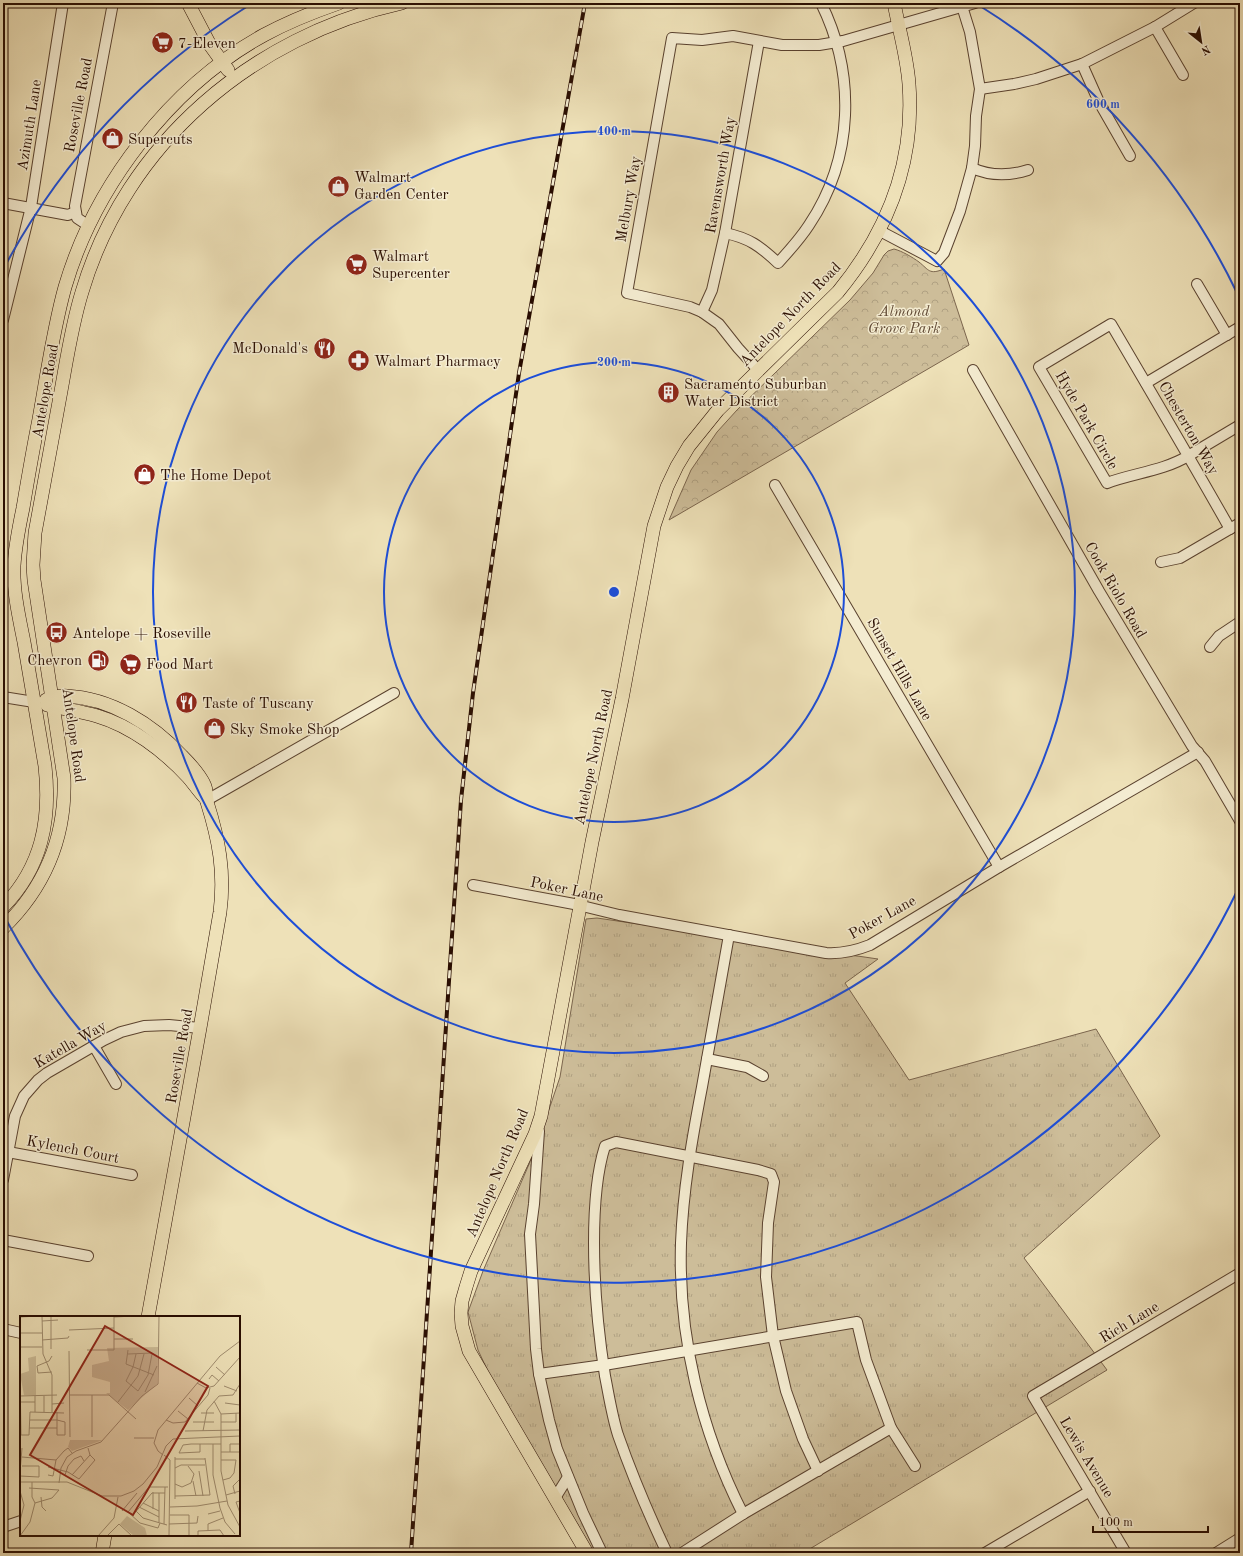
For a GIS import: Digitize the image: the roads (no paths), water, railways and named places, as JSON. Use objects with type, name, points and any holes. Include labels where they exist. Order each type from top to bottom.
[{"type":"main road","points":[[188,3],[210,45],[234,78]]},
{"type":"main road","name":"Antelope Road","points":[[3,907],[24,881],[36,856],[44,831],[47,804],[47,779],[17,602],[14,566],[47,374],[62,298],[71,270],[89,226],[114,181],[144,136],[184,94],[222,63],[263,35],[300,18],[339,3]]},
{"type":"main road","name":"Antelope Road","points":[[3,928],[27,901],[36,888],[50,860],[59,833],[64,806],[64,778],[36,595],[33,565],[35,533],[72,329],[82,290],[103,235],[134,181],[170,137],[203,104],[234,78],[275,51],[324,27],[360,14],[402,3]]},
{"type":"main road","name":"Antelope North Road","points":[[587,1553],[469,1351],[462,1326],[462,1301],[471,1272],[520,1167],[539,1121],[546,1094],[592,842],[622,699],[651,542],[661,504],[677,466],[703,427],[758,370],[838,292],[853,273],[880,231],[902,172],[909,124],[908,77],[904,46],[894,3]]},
{"type":"main road","points":[[82,290],[80,288],[79,279],[94,239],[94,235],[89,226]]},
{"type":"main road","points":[[62,298],[70,312],[60,357],[65,368]]},
{"type":"main road","points":[[47,374],[53,376],[56,382],[49,424],[53,436]]},
{"type":"main road","name":"Roseville Road","points":[[34,702],[53,703],[98,716],[123,727],[157,749],[188,777],[207,800],[219,846],[222,895],[200,1028],[148,1316]]},
{"type":"main road","points":[[102,1553],[105,1536]]},
{"type":"street","name":"Azimuth Lane","points":[[3,320],[31,207],[63,3]]},
{"type":"street","name":"Roseville Road","points":[[75,212],[113,3]]},
{"type":"street","points":[[724,233],[740,236],[751,241],[762,248],[778,262],[800,238],[818,210],[835,171],[844,135],[846,97],[844,74],[837,42],[821,3]]},
{"type":"street","name":"Melbury Way","points":[[758,370],[719,324],[702,312],[690,307],[627,293],[672,38],[702,40],[733,36],[797,46],[819,45],[837,42],[962,5],[975,3]]},
{"type":"street","points":[[980,89],[1036,79],[1082,64],[1155,27],[1194,3]]},
{"type":"street","points":[[880,231],[937,261],[944,253],[952,234],[972,168],[980,89],[970,32],[962,5]]},
{"type":"street","points":[[1155,27],[1183,75]]},
{"type":"street","name":"Ravensworth Way","points":[[702,312],[712,290],[724,233],[759,40]]},
{"type":"street","points":[[1082,64],[1099,102],[1130,156]]},
{"type":"street","points":[[972,168],[998,175],[1018,173],[1028,170]]},
{"type":"street","points":[[3,203],[68,215],[75,212],[77,218],[89,226]]},
{"type":"street","points":[[1197,284],[1227,335]]},
{"type":"street","name":"Hyde Park Circle","points":[[1146,383],[1111,324],[1039,367],[1106,483],[1120,478],[1163,468],[1188,456]]},
{"type":"street","points":[[1146,383],[1240,327]]},
{"type":"street","name":"Cook Riolo Road","points":[[973,370],[1098,591],[1192,746],[1205,761],[1240,821]]},
{"type":"street","name":"Chesterton Way","points":[[1146,383],[1230,529]]},
{"type":"street","points":[[1188,456],[1240,425]]},
{"type":"street","name":"Sunset Hills Lane","points":[[775,485],[999,867]]},
{"type":"street","points":[[1161,562],[1180,558],[1240,523]]},
{"type":"street","points":[[1210,647],[1219,636],[1240,622]]},
{"type":"street","points":[[207,800],[394,693]]},
{"type":"street","points":[[3,697],[34,702]]},
{"type":"street","name":"Poker Lane","points":[[473,885],[580,906],[612,914],[826,953],[841,953],[858,950],[870,945],[999,867],[1198,752]]},
{"type":"street","points":[[729,935],[689,1157],[681,1243],[681,1283],[688,1350],[702,1412],[724,1473],[743,1514]]},
{"type":"street","name":"Katella Way","points":[[3,1180],[15,1116],[19,1106],[30,1088],[46,1073],[121,1032],[144,1026],[169,1025],[200,1028]]},
{"type":"street","points":[[94,1046],[116,1084]]},
{"type":"street","points":[[707,1059],[747,1067],[763,1076]]},
{"type":"street","points":[[539,1121],[534,1204],[530,1234],[536,1349],[539,1374],[553,1435],[583,1513],[602,1553]]},
{"type":"street","points":[[667,1553],[645,1504],[618,1434],[610,1404],[598,1336],[595,1295],[594,1232],[600,1160],[605,1146],[616,1142],[758,1170],[771,1174],[774,1182],[768,1223],[766,1277],[773,1336],[786,1391],[803,1439],[818,1471]]},
{"type":"street","name":"Kylench Court","points":[[8,1152],[132,1175]]},
{"type":"street","points":[[3,1240],[88,1256]]},
{"type":"street","name":"Rich Lane","points":[[1034,1396],[1240,1273]]},
{"type":"street","points":[[539,1374],[604,1365],[857,1322],[866,1360],[891,1428],[915,1466]]},
{"type":"street","points":[[3,1329],[20,1333]]},
{"type":"street","name":"Lewis Avenue","points":[[1034,1396],[1126,1553]]},
{"type":"street","points":[[682,1553],[743,1514],[891,1428]]},
{"type":"street","points":[[555,1498],[568,1476]]},
{"type":"street","points":[[985,1553],[1090,1491]]},
{"type":"street","points":[[3,1526],[20,1521]]},
{"type":"street","points":[[1216,1553],[1240,1538]]},
{"type":"railway","points":[[411,1553],[461,800],[473,693],[519,373],[585,3]]},
{"type":"place","name":"7-Eleven","points":[[163,43]]},
{"type":"place","name":"Supercuts","points":[[112,139]]},
{"type":"place","name":"Walmart Garden Center","points":[[339,186]]},
{"type":"place","name":"Walmart Supercenter","points":[[357,265]]},
{"type":"place","name":"McDonald's","points":[[324,348]]},
{"type":"place","name":"Walmart Pharmacy","points":[[359,361]]},
{"type":"place","name":"Sacramento Suburban Water District","points":[[668,393]]},
{"type":"place","name":"The Home Depot","points":[[145,475]]},
{"type":"place","name":"Antelope + Roseville","points":[[57,633]]},
{"type":"place","name":"Chevron","points":[[98,660]]},
{"type":"place","name":"Food Mart","points":[[130,664]]},
{"type":"place","name":"Taste of Tuscany","points":[[186,703]]},
{"type":"place","name":"Sky Smoke Shop","points":[[214,729]]},
{"type":"park label","name":"Almond Grove Park","points":[[904,320]]}]
